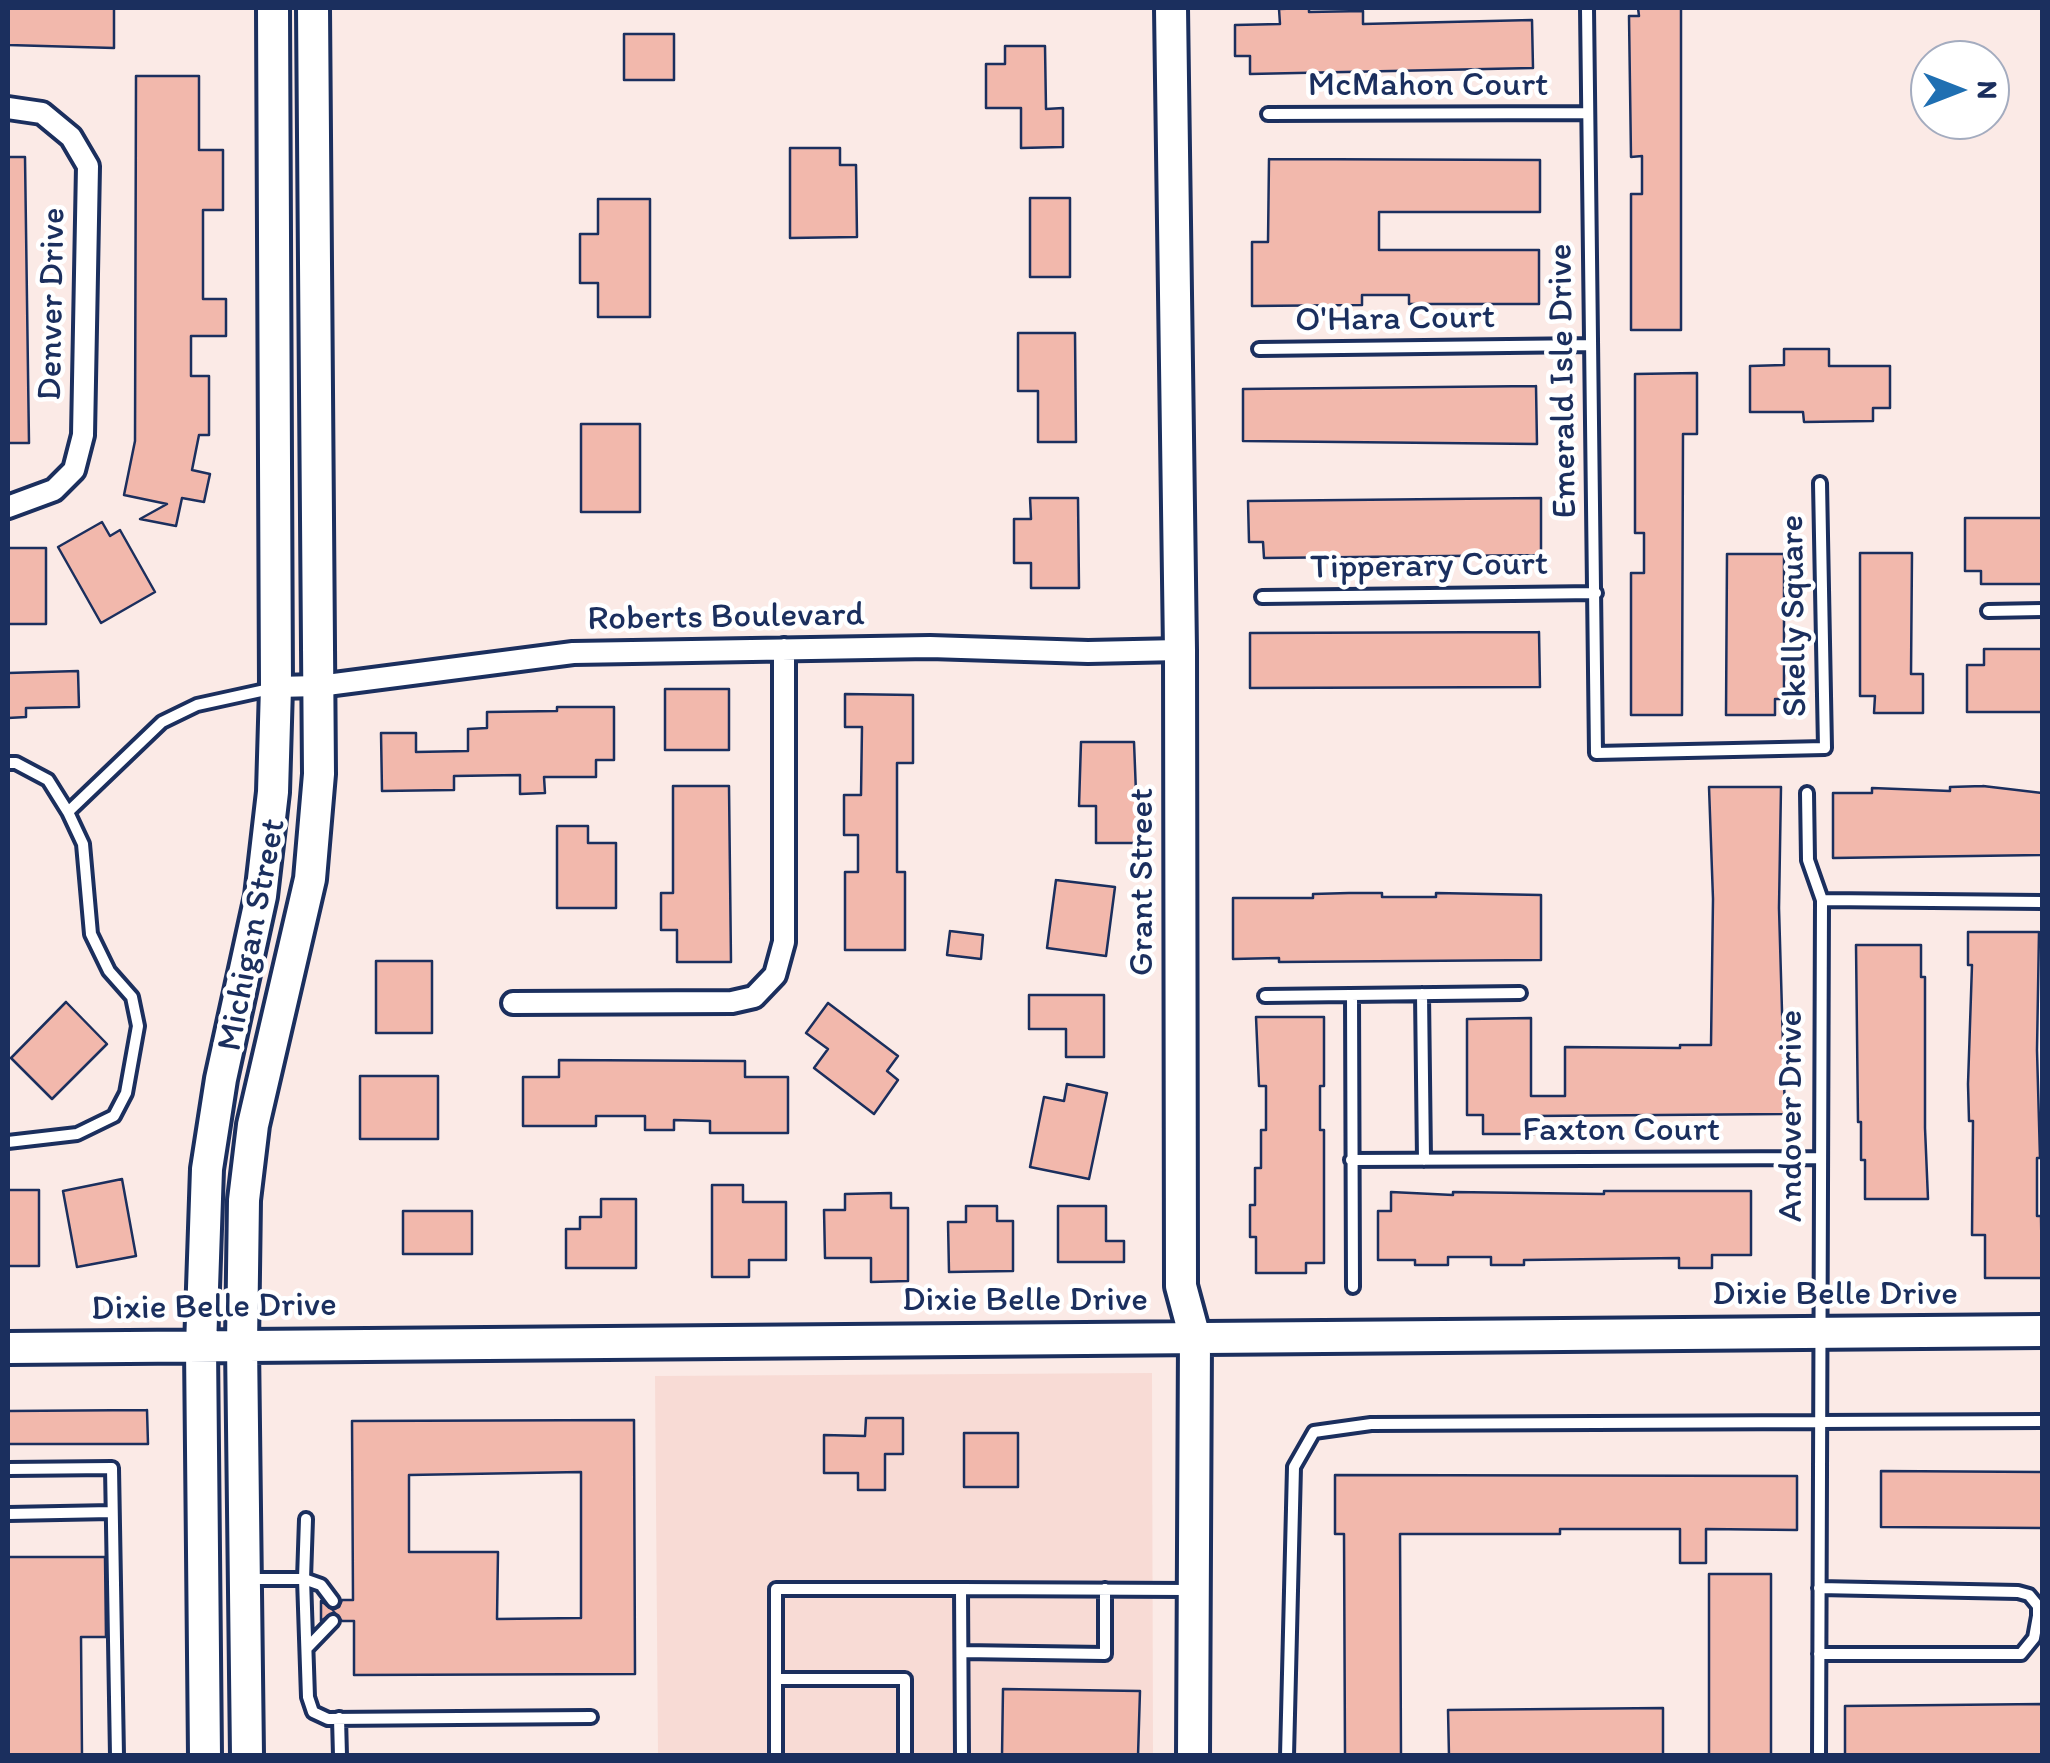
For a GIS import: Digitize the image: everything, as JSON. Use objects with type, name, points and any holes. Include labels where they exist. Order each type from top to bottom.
[{"type":"street","name":"Michigan Street","points":[[205,1756],[201,1347],[207,1169],[221,1079],[262,896],[273,792],[276,688],[272,8]]},
{"type":"street","name":"Michigan Street","points":[[247,1756],[244,1200],[250,1144],[310,878],[319,774],[313,8]]},
{"type":"street","name":"Grant Street","points":[[1170,8],[1180,650],[1182,1286],[1195,1338],[1193,1756]]},
{"type":"street","name":"Denver Drive","points":[[8,108],[42,113],[71,136],[88,166],[82,435],[74,470],[54,490],[8,507]]},
{"type":"street","name":"Roberts Boulevard","points":[[276,688],[319,686],[573,653],[930,647],[1088,652],[1180,650]]},
{"type":"street","points":[[513,1003],[732,1002],[754,997],[775,975],[784,942],[784,649]]},
{"type":"street","name":"Dixie Belle Drive","points":[[8,1348],[2042,1332]]},
{"type":"lane","name":"Emerald Isle Drive","points":[[1587,8],[1596,753]]},
{"type":"lane","name":"McMahon Court","points":[[1268,114],[1588,113]]},
{"type":"lane","name":"O'Hara Court","points":[[1259,349],[1591,345]]},
{"type":"lane","name":"Skelly Square","points":[[1596,753],[1825,748],[1820,483]]},
{"type":"lane","name":"Tipperary Court","points":[[1262,597],[1596,593]]},
{"type":"lane","points":[[1988,611],[2042,610]]},
{"type":"lane","points":[[68,812],[162,722],[197,705],[276,688]]},
{"type":"lane","points":[[8,763],[16,763],[48,780],[68,812],[82,844],[91,934],[108,972],[132,998],[138,1026],[126,1093],[114,1116],[77,1134],[8,1142]]},
{"type":"lane","name":"Andover Drive","points":[[1807,794],[1808,860],[1822,900],[1818,1756]]},
{"type":"lane","points":[[1822,900],[2042,902]]},
{"type":"lane","points":[[1422,994],[1424,1160]]},
{"type":"lane","points":[[1265,996],[1520,994]]},
{"type":"lane","points":[[1352,996],[1353,1287]]},
{"type":"lane","name":"Faxton Court","points":[[1351,1160],[1818,1158]]},
{"type":"lane","points":[[1287,1756],[1294,1467],[1314,1432],[1372,1424],[2042,1421]]},
{"type":"lane","points":[[8,1469],[112,1468],[117,1756]]},
{"type":"lane","points":[[8,1514],[112,1512]]},
{"type":"lane","points":[[306,1519],[306,1648],[308,1696],[314,1712],[328,1719],[591,1717]]},
{"type":"lane","points":[[245,1579],[304,1579],[321,1585],[333,1600]]},
{"type":"lane","points":[[1819,1588],[2018,1592],[2029,1595],[2038,1606],[2038,1616],[2034,1638],[2021,1654],[1819,1654]]},
{"type":"lane","points":[[776,1756],[776,1589],[1195,1590]]},
{"type":"lane","points":[[961,1589],[962,1756]]},
{"type":"lane","points":[[962,1652],[1104,1654],[1105,1590]]},
{"type":"lane","points":[[306,1648],[332,1621]]},
{"type":"lane","points":[[776,1679],[904,1679],[904,1756]]},
{"type":"lane","points":[[340,1718],[340,1756]]},
{"type":"shaded area","points":[[1152,1373],[1153,1755],[658,1755],[655,1376]]},
{"type":"building","points":[[8,8],[114,8],[114,48],[8,45]]},
{"type":"building","points":[[1309,8],[1309,12],[1363,11],[1363,24],[1532,20],[1533,68],[1250,74],[1250,56],[1235,56],[1235,25],[1280,24],[1279,9]]},
{"type":"building","points":[[1638,8],[1681,8],[1681,330],[1631,330],[1631,194],[1642,194],[1642,156],[1631,157],[1629,16],[1639,16]]},
{"type":"building","points":[[624,34],[674,34],[674,80],[624,80]]},
{"type":"building","points":[[1005,46],[1045,46],[1046,109],[1063,108],[1063,147],[1021,148],[1021,108],[986,108],[986,64],[1005,64]]},
{"type":"building","points":[[136,76],[199,76],[199,150],[223,150],[223,210],[203,210],[203,299],[226,299],[226,336],[191,336],[191,376],[209,376],[209,435],[199,435],[192,470],[210,474],[204,502],[182,498],[176,526],[140,519],[167,504],[124,495],[135,441]]},
{"type":"building","points":[[790,148],[840,148],[840,165],[856,165],[857,237],[790,238]]},
{"type":"building","points":[[8,157],[25,157],[29,443],[8,443]]},
{"type":"building","points":[[1269,159],[1540,160],[1540,212],[1379,212],[1379,250],[1539,250],[1539,304],[1409,304],[1409,295],[1362,295],[1362,305],[1252,306],[1252,242],[1268,242]]},
{"type":"building","points":[[1030,198],[1070,198],[1070,277],[1030,277]]},
{"type":"building","points":[[598,199],[650,199],[650,317],[598,317],[598,283],[580,283],[580,234],[598,234]]},
{"type":"building","points":[[1018,333],[1075,333],[1076,442],[1038,442],[1038,391],[1018,391]]},
{"type":"building","points":[[1784,349],[1829,349],[1829,366],[1890,366],[1890,408],[1873,408],[1873,421],[1804,422],[1803,412],[1750,412],[1750,366],[1784,365]]},
{"type":"building","points":[[1697,373],[1697,434],[1683,434],[1682,715],[1631,715],[1631,573],[1644,573],[1644,533],[1635,533],[1635,374]]},
{"type":"building","points":[[1536,386],[1537,444],[1243,441],[1243,389]]},
{"type":"building","points":[[581,424],[640,424],[640,512],[581,512]]},
{"type":"building","points":[[1030,498],[1078,498],[1079,588],[1031,588],[1031,563],[1014,563],[1014,519],[1031,519]]},
{"type":"building","points":[[1541,498],[1541,555],[1264,558],[1263,542],[1249,542],[1248,501]]},
{"type":"building","points":[[1965,518],[2042,518],[2042,584],[1981,584],[1981,571],[1965,571]]},
{"type":"building","points":[[102,522],[110,536],[120,530],[155,592],[101,623],[58,547]]},
{"type":"building","points":[[8,548],[46,548],[46,624],[8,624]]},
{"type":"building","points":[[1860,553],[1912,553],[1911,674],[1923,674],[1923,713],[1874,713],[1875,696],[1860,696]]},
{"type":"building","points":[[1727,554],[1784,554],[1784,699],[1775,699],[1775,715],[1726,715]]},
{"type":"building","points":[[1539,632],[1540,687],[1250,688],[1250,633]]},
{"type":"building","points":[[1984,649],[2042,649],[2042,712],[1967,712],[1967,665],[1984,665]]},
{"type":"building","points":[[78,671],[79,707],[26,708],[26,717],[8,718],[8,673]]},
{"type":"building","points":[[665,689],[729,689],[729,750],[665,750]]},
{"type":"building","points":[[845,694],[913,695],[913,763],[897,763],[897,872],[905,872],[905,950],[845,950],[845,872],[858,872],[858,835],[844,835],[844,795],[861,795],[862,727],[845,727]]},
{"type":"building","points":[[557,707],[614,707],[614,760],[596,760],[596,777],[544,777],[545,793],[520,794],[520,775],[454,776],[454,790],[382,791],[381,733],[416,733],[416,752],[468,751],[468,729],[487,728],[487,712],[557,711]]},
{"type":"building","points":[[1081,742],[1134,742],[1138,843],[1096,843],[1096,806],[1079,806]]},
{"type":"building","points":[[673,786],[729,786],[731,962],[677,962],[677,930],[661,930],[661,893],[673,893]]},
{"type":"building","points":[[1983,786],[2042,793],[2042,855],[1833,858],[1833,793],[1872,793],[1872,788],[1950,791],[1950,787]]},
{"type":"building","points":[[1709,787],[1781,787],[1779,908],[1785,1114],[1534,1116],[1534,1134],[1483,1134],[1483,1115],[1467,1115],[1467,1019],[1531,1018],[1531,1096],[1565,1096],[1565,1047],[1711,1045],[1713,899]]},
{"type":"building","points":[[557,826],[588,826],[588,843],[616,843],[616,908],[557,908]]},
{"type":"building","points":[[1056,880],[1115,887],[1106,956],[1047,948]]},
{"type":"building","points":[[1382,893],[1382,897],[1436,897],[1436,893],[1541,895],[1541,960],[1233,959],[1233,898]]},
{"type":"building","points":[[950,931],[983,935],[981,959],[947,955]]},
{"type":"building","points":[[1968,932],[2039,932],[2037,1216],[2041,1216],[2042,1278],[1985,1278],[1985,1235],[1972,1235],[1973,1121],[1969,1121],[1968,1084],[1972,965],[1968,965]]},
{"type":"building","points":[[1856,945],[1921,945],[1921,977],[1925,977],[1928,1199],[1865,1199],[1865,1160],[1861,1160],[1858,1122]]},
{"type":"building","points":[[376,961],[432,961],[432,1033],[376,1033]]},
{"type":"building","points":[[1029,995],[1104,995],[1104,1057],[1066,1057],[1066,1029],[1029,1029]]},
{"type":"building","points":[[66,1002],[107,1044],[52,1099],[11,1058]]},
{"type":"building","points":[[828,1003],[898,1056],[887,1071],[898,1080],[874,1114],[814,1068],[828,1049],[806,1033]]},
{"type":"building","points":[[1256,1017],[1324,1017],[1320,1130],[1324,1130],[1324,1263],[1306,1263],[1306,1273],[1256,1273],[1256,1237],[1250,1237],[1250,1205],[1255,1205],[1255,1168],[1261,1168],[1266,1086],[1259,1086]]},
{"type":"building","points":[[559,1060],[745,1061],[745,1077],[788,1077],[788,1133],[710,1133],[710,1121],[674,1120],[674,1130],[645,1130],[645,1116],[596,1116],[596,1126],[523,1126],[523,1077],[559,1077]]},
{"type":"building","points":[[360,1076],[438,1076],[438,1139],[360,1139]]},
{"type":"building","points":[[1067,1084],[1107,1093],[1089,1179],[1030,1167],[1044,1097],[1064,1101]]},
{"type":"building","points":[[122,1179],[136,1256],[77,1267],[63,1191]]},
{"type":"building","points":[[712,1185],[743,1185],[743,1202],[786,1202],[786,1260],[749,1260],[749,1277],[712,1277]]},
{"type":"building","points":[[8,1190],[39,1190],[39,1266],[8,1266]]},
{"type":"building","points":[[1751,1191],[1751,1255],[1712,1255],[1712,1268],[1679,1268],[1679,1258],[1524,1260],[1524,1265],[1491,1265],[1491,1257],[1448,1257],[1448,1265],[1378,1260],[1378,1211],[1391,1211],[1391,1192],[1453,1195]]},
{"type":"building","points":[[891,1193],[891,1208],[908,1208],[908,1281],[871,1282],[871,1258],[825,1258],[824,1210],[845,1210],[845,1194]]},
{"type":"building","points":[[601,1199],[636,1199],[636,1268],[566,1268],[566,1229],[580,1229],[580,1217],[601,1217]]},
{"type":"building","points":[[966,1206],[997,1206],[997,1221],[1013,1221],[1013,1271],[949,1272],[948,1222],[966,1222]]},
{"type":"building","points":[[1058,1206],[1106,1206],[1106,1241],[1124,1241],[1124,1262],[1058,1262]]},
{"type":"building","points":[[403,1211],[472,1211],[472,1254],[403,1254]]},
{"type":"building","points":[[147,1410],[148,1444],[8,1444],[8,1411]]},
{"type":"building","points":[[866,1418],[903,1418],[903,1454],[885,1454],[885,1490],[858,1490],[858,1473],[824,1473],[824,1435],[865,1436]]},
{"type":"building","points":[[634,1420],[635,1674],[354,1675],[354,1621],[342,1621],[334,1612],[321,1621],[321,1601],[333,1610],[342,1600],[353,1600],[352,1421]],"holes":[[[581,1472],[581,1618],[497,1619],[498,1552],[409,1552],[409,1475]]]},
{"type":"building","points":[[964,1433],[1018,1433],[1018,1487],[964,1487]]},
{"type":"building","points":[[1881,1471],[2042,1472],[2042,1528],[1881,1527]]},
{"type":"building","points":[[1335,1475],[1797,1476],[1797,1530],[1706,1529],[1706,1563],[1680,1563],[1680,1529],[1400,1534],[1401,1756],[1345,1756],[1344,1534],[1335,1534]]},
{"type":"building","points":[[8,1557],[105,1557],[106,1637],[81,1637],[82,1756],[8,1756]]},
{"type":"building","points":[[1709,1574],[1771,1574],[1771,1756],[1709,1756]]},
{"type":"building","points":[[1003,1689],[1140,1691],[1138,1756],[1002,1756]]},
{"type":"building","points":[[2042,1704],[2042,1756],[1845,1756],[1845,1706]]},
{"type":"building","points":[[1663,1708],[1663,1756],[1449,1756],[1448,1710]]}]
